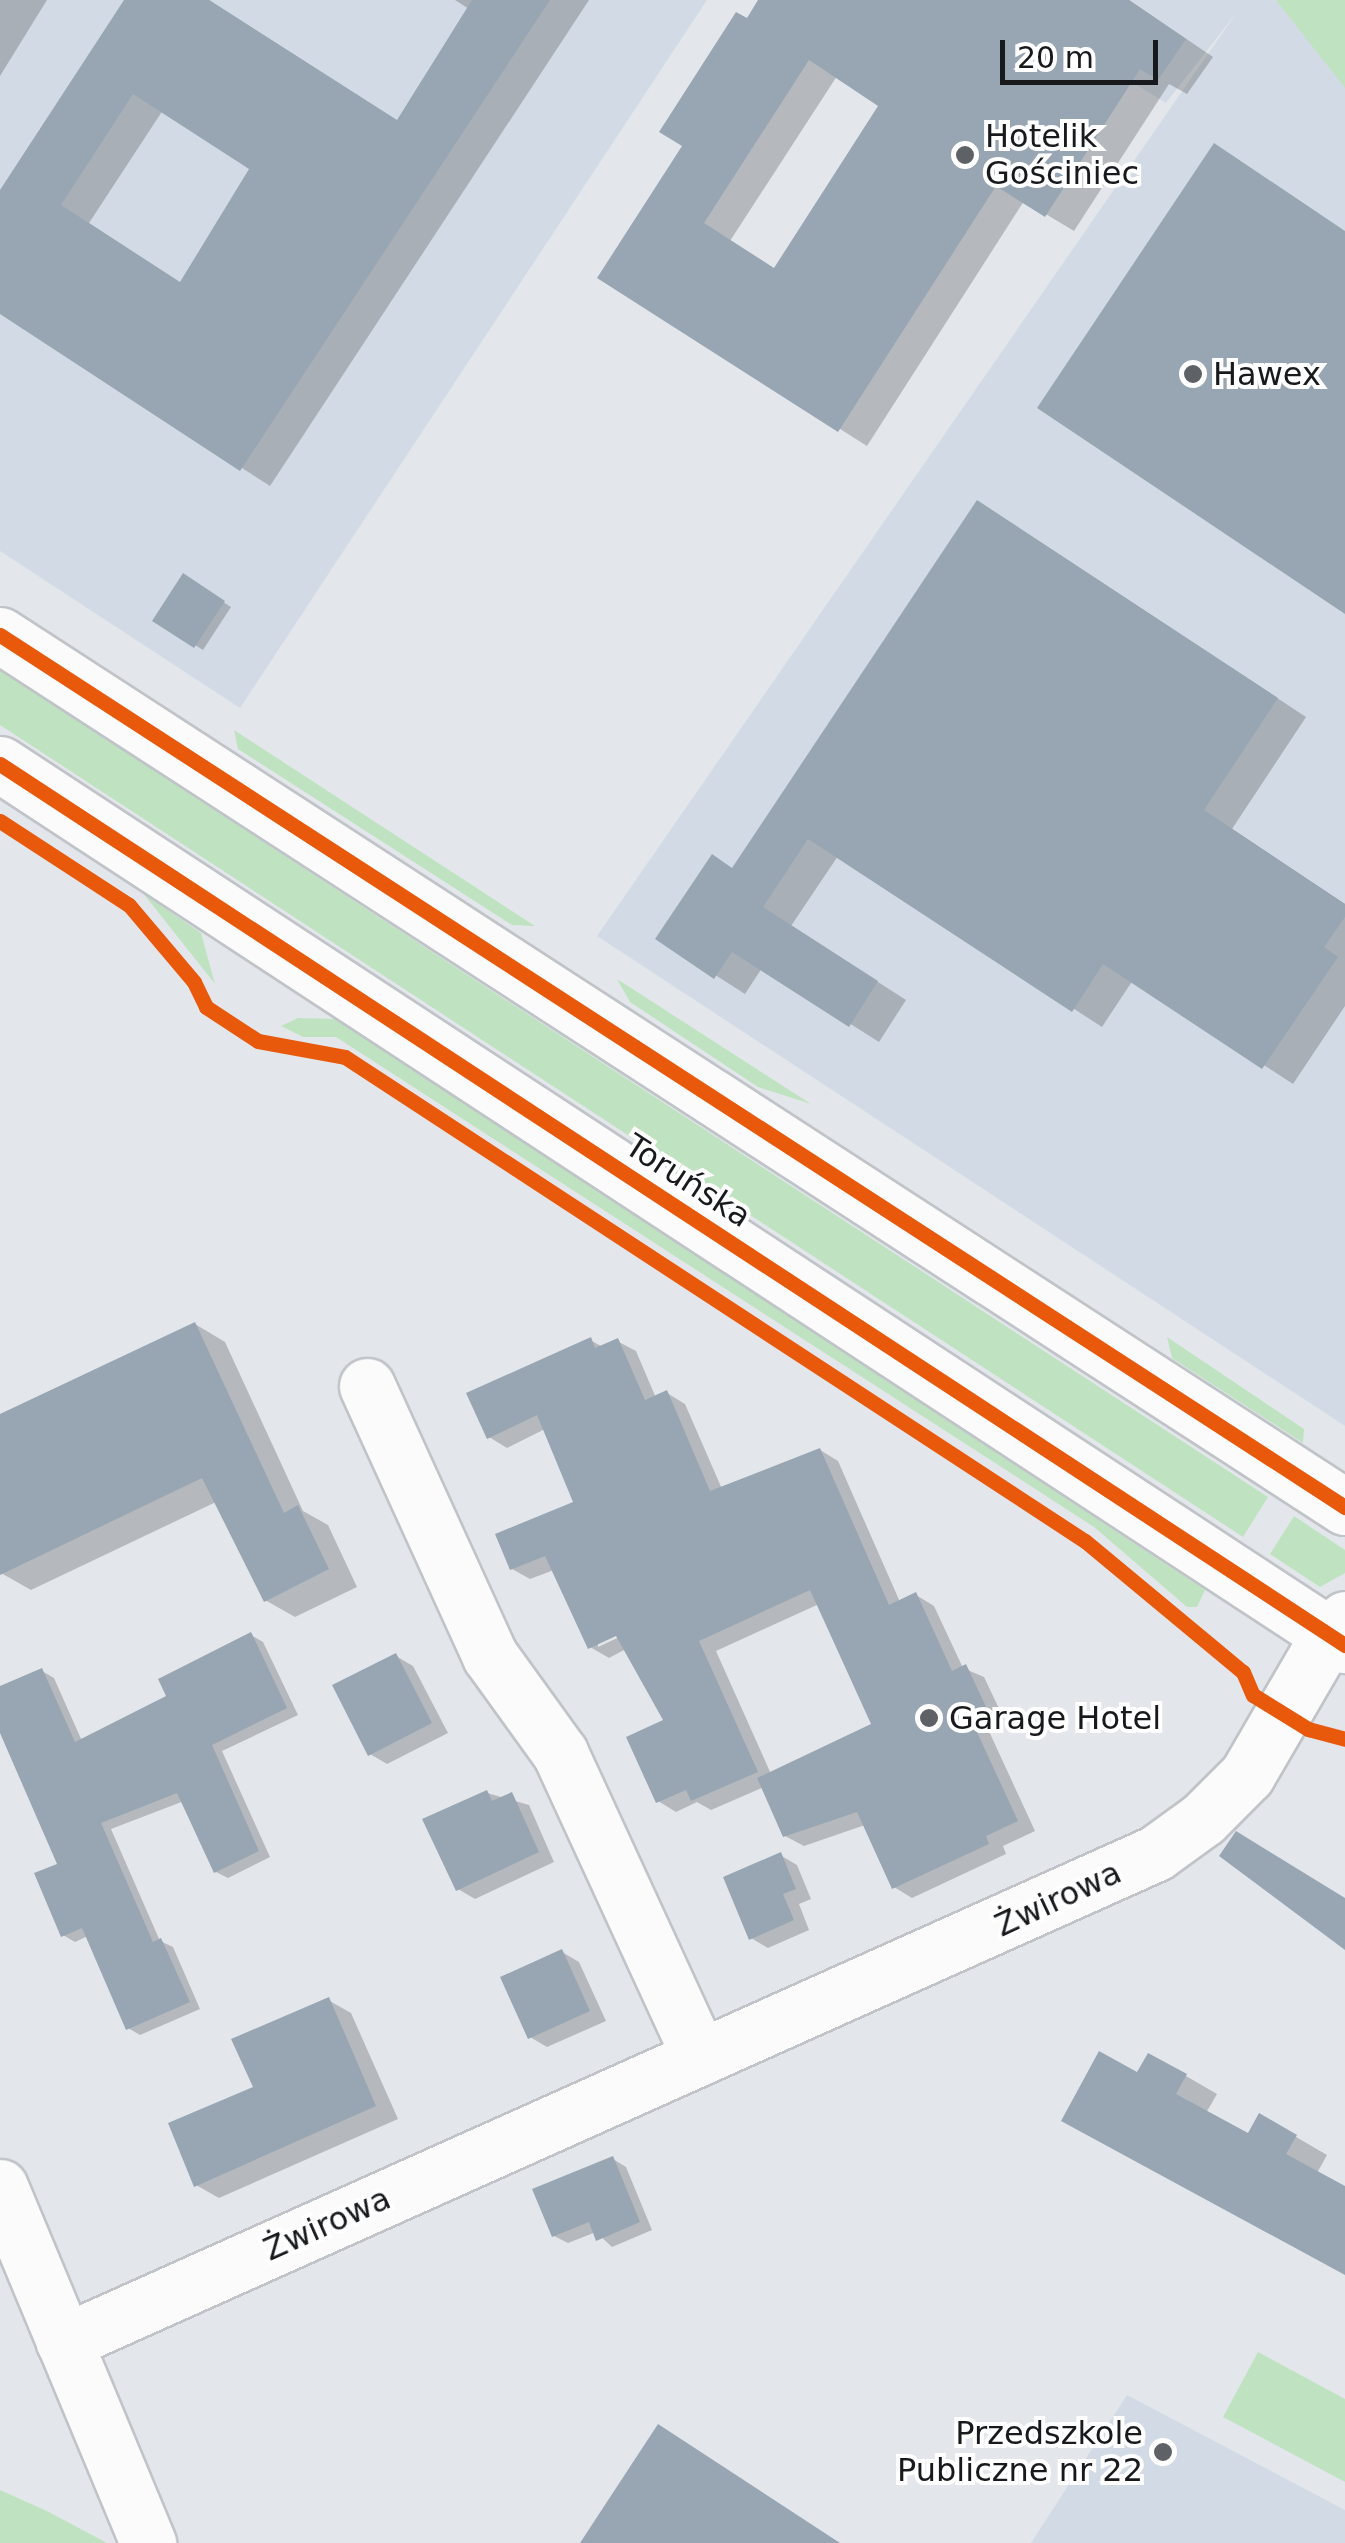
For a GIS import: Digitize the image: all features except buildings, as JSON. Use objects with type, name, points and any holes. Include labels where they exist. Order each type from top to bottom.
[{"type":"main road","points":[[0,634],[1345,1507]]},
{"type":"main road","name":"Toruńska","points":[[0,764],[1340,1632]]},
{"type":"main road","points":[[367,1386],[490,1656],[560,1753],[700,2057]]},
{"type":"main road","name":"Żwirowa","points":[[64,2342],[1070,1896],[1181,1837],[1247,1775],[1340,1632]]},
{"type":"main road","points":[[0,2187],[148,2543]]},
{"type":"shaded area","points":[[0,0],[707,0],[240,708],[0,551]]},
{"type":"shaded area","points":[[998,0],[1276,0],[1345,81],[1345,1426],[597,936],[1237,12],[1166,103]]},
{"type":"shaded area","name":"Przedszkole Publiczne nr 22","points":[[1127,2395],[1345,2510],[1345,2543],[1031,2543]]},
{"type":"green space","points":[[1276,0],[1345,0],[1345,88]]},
{"type":"green space","points":[[0,670],[1268,1497],[1243,1537],[0,725]]},
{"type":"green space","points":[[234,730],[535,926],[512,925],[238,749]]},
{"type":"green space","points":[[143,893],[201,933],[215,984]]},
{"type":"green space","points":[[617,979],[811,1104],[758,1087],[630,1002]]},
{"type":"green space","points":[[298,1018],[337,1019],[1205,1590],[1197,1607],[1187,1607],[1094,1527],[336,1037],[303,1037],[281,1026]]},
{"type":"green space","points":[[1167,1337],[1304,1429],[1303,1443],[1172,1358]]},
{"type":"green space","points":[[1294,1516],[1345,1550],[1345,1573],[1320,1587],[1270,1554]]},
{"type":"green space","points":[[1258,2352],[1345,2399],[1345,2482],[1223,2417]]},
{"type":"green space","points":[[0,2490],[47,2511],[107,2543],[0,2543]]},
{"type":"cycle path","points":[[0,635],[1345,1507]]},
{"type":"cycle path","points":[[0,764],[1345,1645]]},
{"type":"cycle path","points":[[0,821],[129,905],[194,982],[206,1007],[258,1041],[345,1057],[1085,1541],[1243,1672],[1253,1695],[1308,1729],[1345,1739]]},
{"type":"place","name":"Hotelik Gościniec","points":[[965,155]]},
{"type":"place","name":"Hawex","points":[[1193,374]]},
{"type":"place","name":"Garage Hotel","points":[[929,1718]]},
{"type":"place","name":"Przedszkole Publiczne nr 22","points":[[1163,2452]]}]
